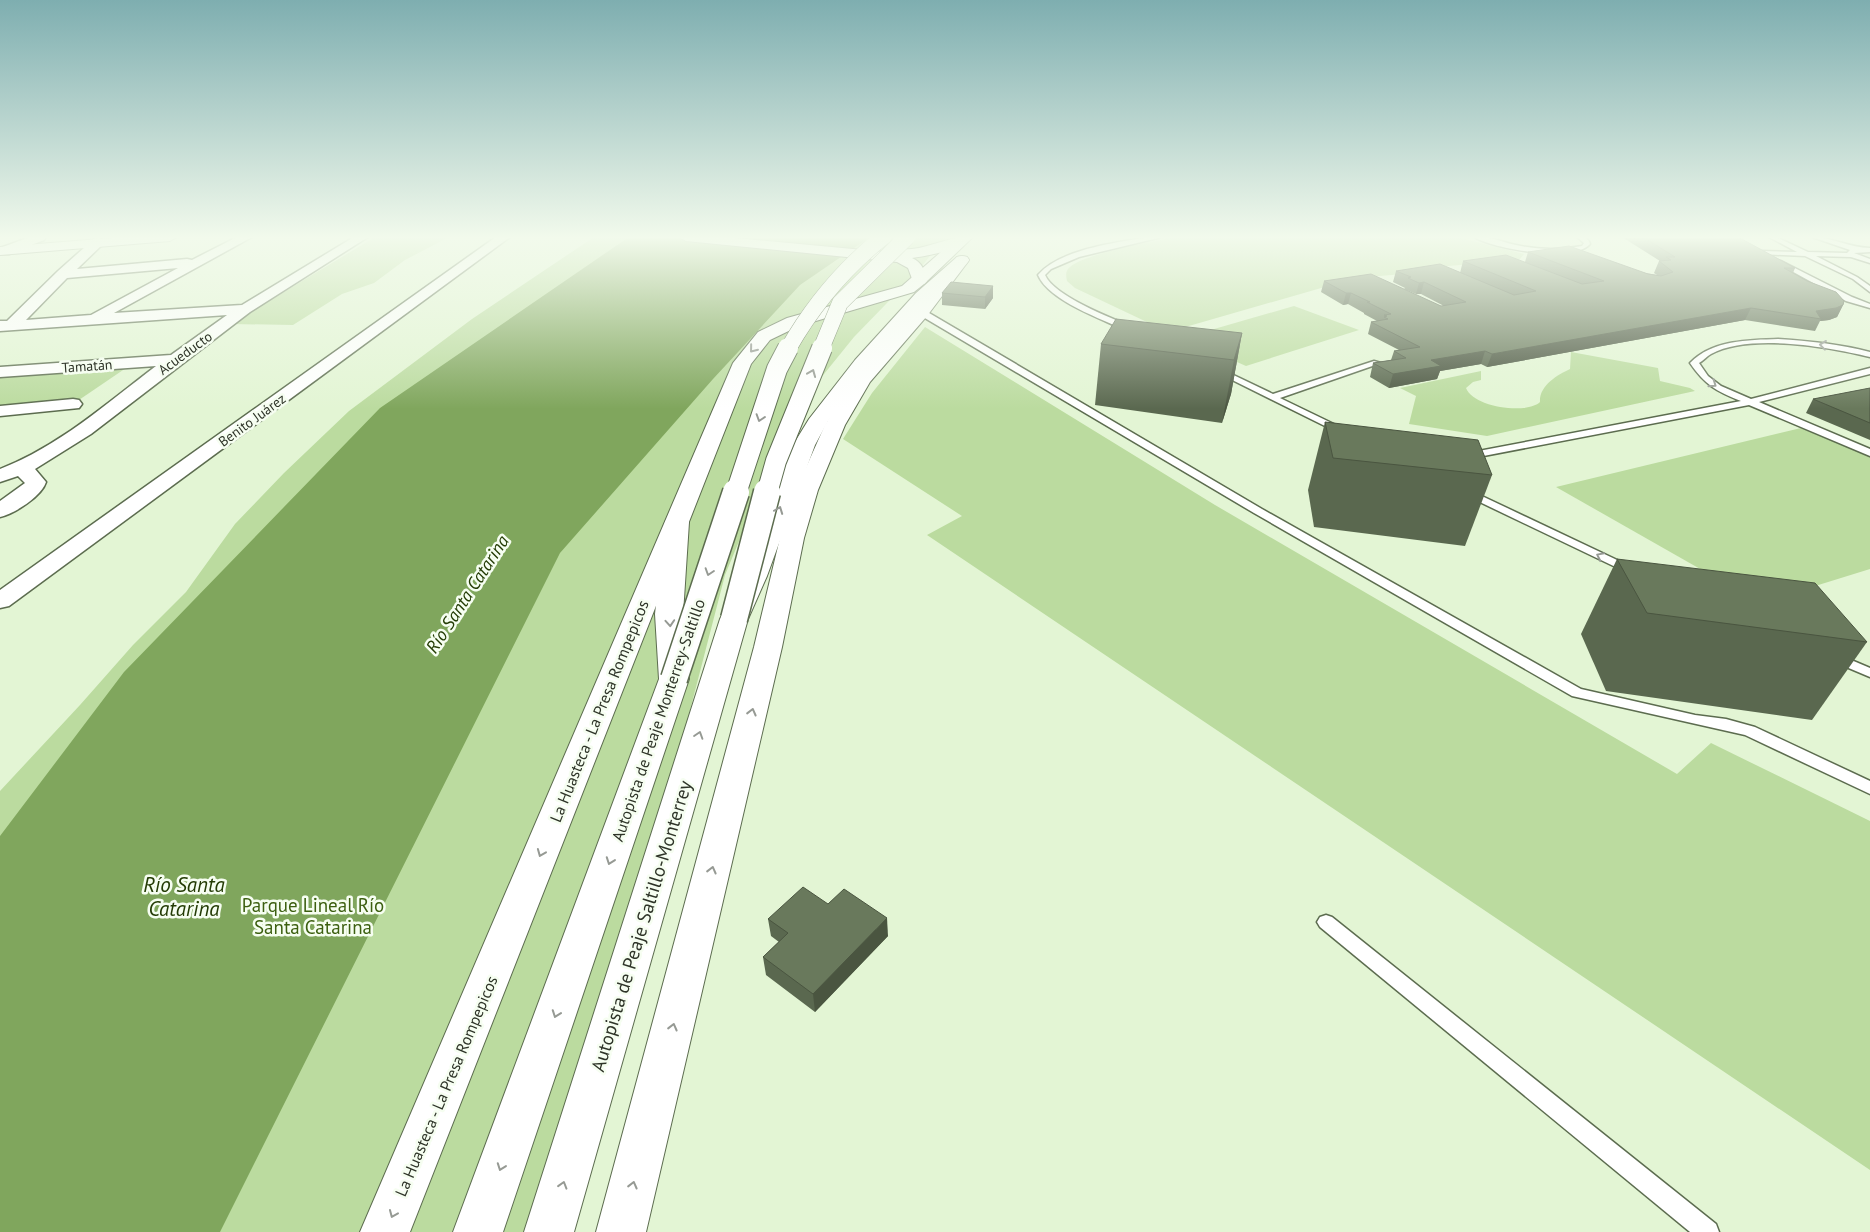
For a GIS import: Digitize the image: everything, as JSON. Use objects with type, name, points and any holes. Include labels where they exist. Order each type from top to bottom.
[{"type":"main road","name":"Autopista de Peaje Monterrey-Saltillo","points":[[478,1232],[674,679],[777,369],[799,326],[822,294]]},
{"type":"main road","points":[[734,619],[751,549],[776,462],[840,303],[848,294]]},
{"type":"main road","name":"La Huasteca - La Presa Rompepicos","points":[[385,1232],[742,363],[764,336],[793,322],[914,294]]},
{"type":"main road","points":[[621,1232],[766,657],[792,538],[806,490],[834,425],[862,380],[872,369],[916,294]]},
{"type":"main road","points":[[734,619],[754,576],[804,446],[819,419],[862,364],[924,294]]},
{"type":"main road","points":[[674,679],[669,614],[677,522]]},
{"type":"main road","name":"Autopista de Peaje Saltillo-Monterrey","points":[[549,1232],[734,619]]},
{"type":"street","points":[[6,326],[41,294]]},
{"type":"street","points":[[90,320],[137,294]]},
{"type":"street","name":"Acueducto","points":[[12,472],[84,430],[175,360],[268,294]]},
{"type":"street","name":"Benito Juárez","points":[[0,601],[423,294]]},
{"type":"street","points":[[6,326],[245,309]]},
{"type":"street","name":"Tamatán","points":[[0,372],[175,360]]},
{"type":"street","points":[[0,411],[73,404]]},
{"type":"street","points":[[0,511],[31,491],[36,482],[24,470],[12,472]]},
{"type":"lane","points":[[917,294],[1258,511],[1577,694],[1695,720],[1726,724],[1750,731],[1870,788]]},
{"type":"lane","points":[[1062,294],[1138,333]]},
{"type":"lane","points":[[1840,294],[1870,306]]},
{"type":"lane","points":[[1870,355],[1838,347],[1775,342],[1722,347],[1705,354],[1694,363],[1702,375],[1718,388],[1870,454]]},
{"type":"lane","points":[[1273,397],[1377,363]]},
{"type":"lane","points":[[1210,367],[1344,432]]},
{"type":"lane","points":[[1462,458],[1749,402],[1870,371]]},
{"type":"lane","points":[[1458,488],[1642,575]]},
{"type":"lane","points":[[1824,653],[1870,673]]},
{"type":"lane","points":[[1326,922],[1708,1232]]},
{"type":"green space","points":[[280,294],[341,294],[293,325],[231,324]]},
{"type":"green space","name":"Parque Lineal Río Santa Catarina","points":[[508,294],[895,294],[854,337],[803,400],[774,457],[725,575],[555,1232],[0,1232],[0,791],[133,645],[186,592],[235,524],[284,473],[349,411],[472,319]]},
{"type":"green space","points":[[1089,294],[1299,294],[1168,332]]},
{"type":"green space","points":[[1294,306],[1359,330],[1246,366],[1183,338]]},
{"type":"green space","points":[[925,327],[1215,505],[1677,774],[1711,743],[1870,821],[1870,1170],[927,535],[962,516],[843,439],[872,393]]},
{"type":"green space","points":[[1571,352],[1658,368],[1660,381],[1690,388],[1695,391],[1487,436],[1409,424],[1416,396],[1400,388],[1481,371],[1481,380],[1473,382],[1466,388],[1471,395],[1479,400],[1500,407],[1524,408],[1540,402],[1540,396],[1546,386],[1560,374],[1570,369]]},
{"type":"green space","points":[[126,368],[73,404],[0,411],[0,376]]},
{"type":"green space","points":[[1801,428],[1870,457],[1870,569],[1760,603],[1556,487]]},
{"type":"water","name":"Río Santa Catarina","points":[[545,294],[791,294],[713,379],[560,553],[220,1232],[0,1232],[0,836],[124,672],[380,408]]},
{"type":"building","points":[[958,294],[987,294],[985,297]]},
{"type":"building","points":[[1354,294],[1416,294],[1441,306],[1466,302],[1450,294],[1838,294],[1844,301],[1843,305],[1836,308],[1816,311],[1821,319],[1751,308],[1492,354],[1485,351],[1431,360],[1441,366],[1393,374],[1373,363],[1406,358],[1394,351],[1420,347],[1371,322],[1388,319],[1384,315],[1391,314]]},
{"type":"building","points":[[1116,319],[1242,333],[1234,360],[1101,344]]},
{"type":"building","points":[[1870,388],[1870,423],[1813,399]]},
{"type":"building","points":[[1325,422],[1478,440],[1492,475],[1333,458]]},
{"type":"building","points":[[1617,559],[1815,583],[1867,642],[1647,613]]},
{"type":"building","points":[[803,887],[828,904],[844,889],[887,918],[813,994],[763,957],[788,933],[768,919]]}]
